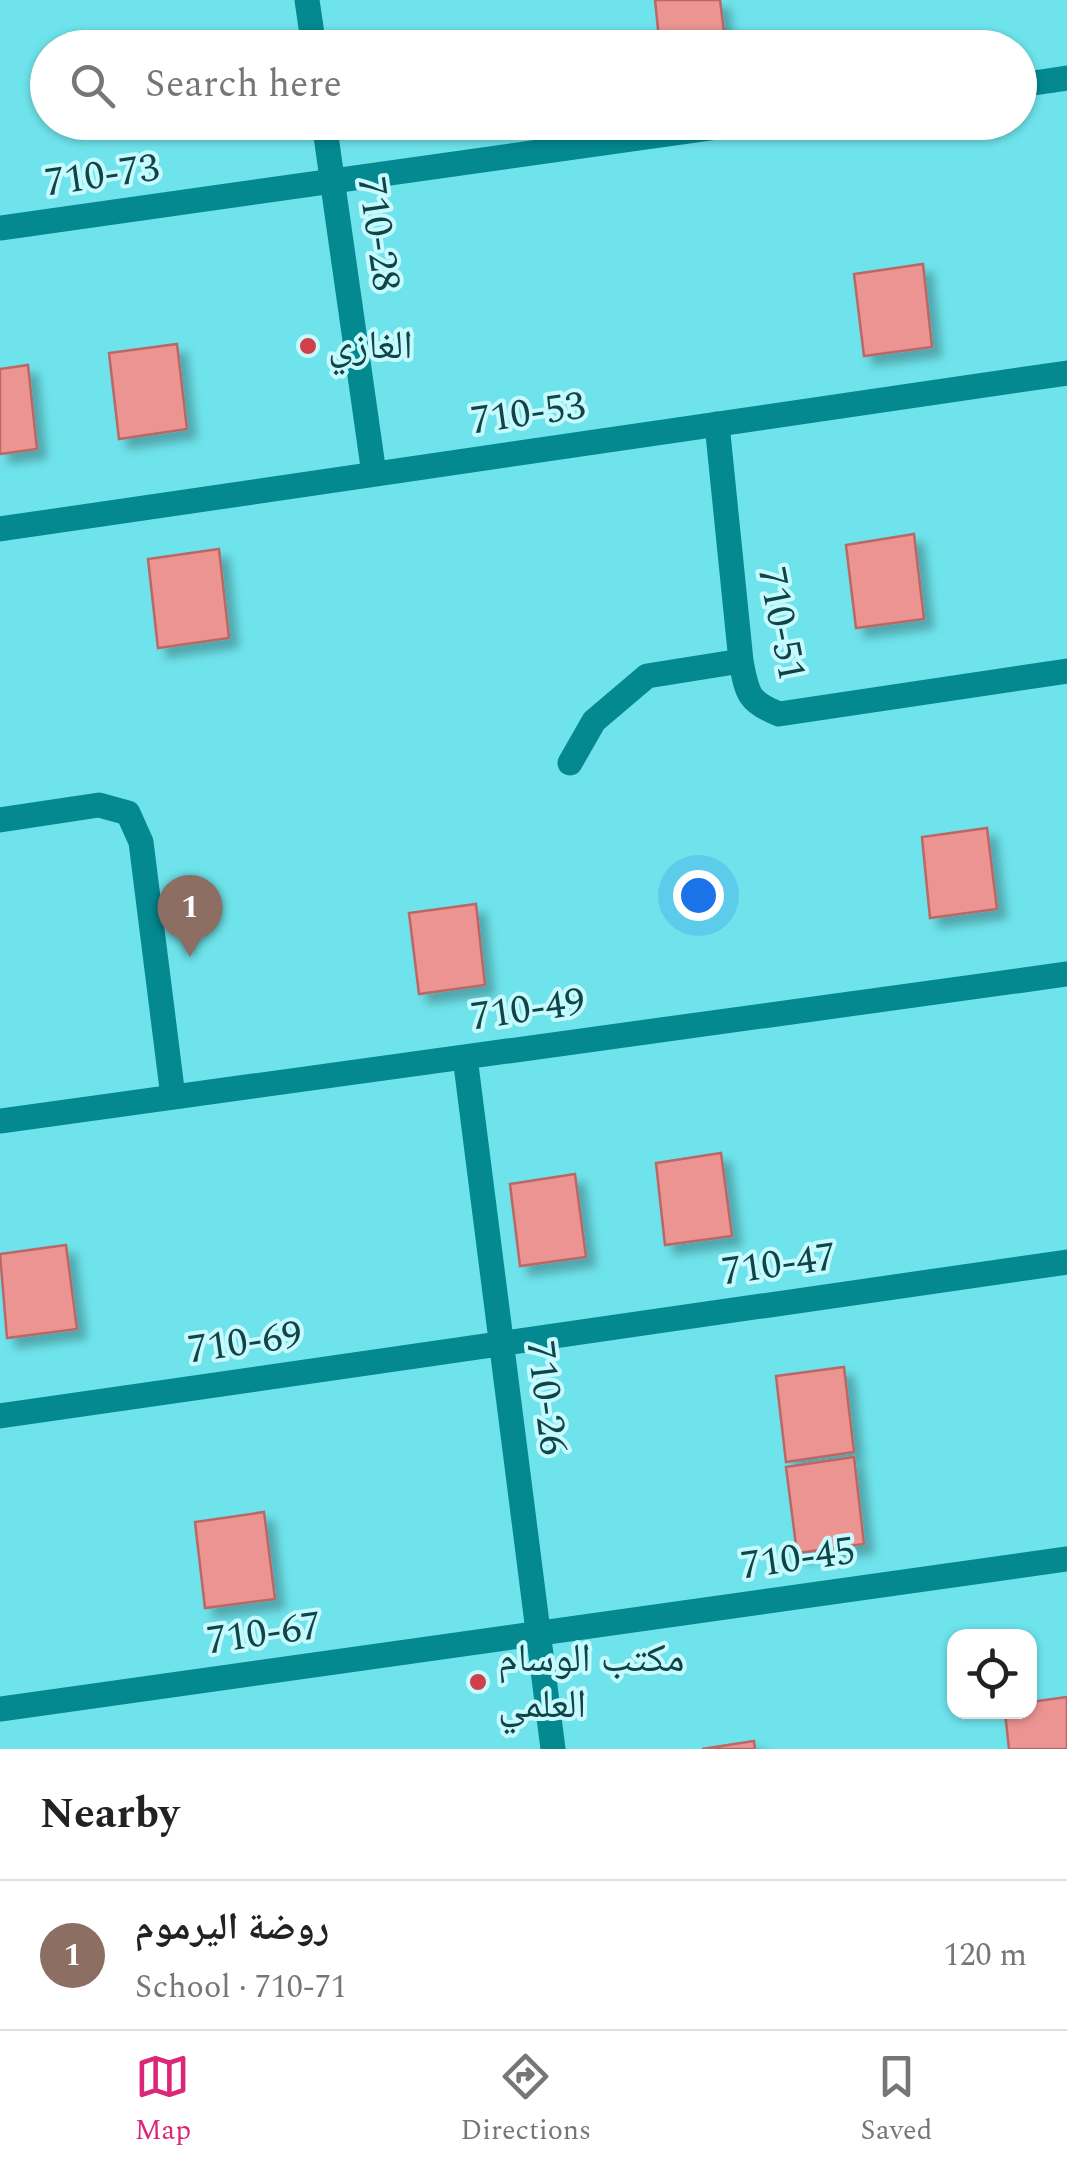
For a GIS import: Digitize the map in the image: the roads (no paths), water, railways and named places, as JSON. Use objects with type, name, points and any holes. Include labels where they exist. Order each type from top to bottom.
[{"type":"street","points":[[307,0],[311,30]]},
{"type":"street","points":[[1037,82],[1067,78]]},
{"type":"street","name":"710-28","points":[[327,140],[374,474]]},
{"type":"street","name":"710-73","points":[[0,228],[626,140]]},
{"type":"street","name":"710-53","points":[[0,529],[1067,372]]},
{"type":"street","name":"710-51","points":[[717,424],[742,662],[747,690],[758,706],[779,714],[1067,672]]},
{"type":"street","points":[[570,763],[594,721],[647,676],[742,662]]},
{"type":"street","points":[[0,820],[100,804],[128,813],[141,842],[173,1097]]},
{"type":"street","name":"710-49","points":[[0,1120],[1067,974]]},
{"type":"street","name":"710-26","points":[[465,1057],[553,1749]]},
{"type":"street","name":"710-47","points":[[501,1344],[1067,1262]]},
{"type":"street","name":"710-69","points":[[0,1416],[501,1344]]},
{"type":"street","name":"710-45","points":[[538,1633],[1067,1559]]},
{"type":"street","name":"710-67","points":[[0,1709],[538,1633]]},
{"type":"place","name":"الغازي","points":[[308,346]]},
{"type":"place","name":"روضة اليرموم","points":[[190,957]]},
{"type":"place","name":"مكتب الوسام العلمي","points":[[478,1682]]}]
